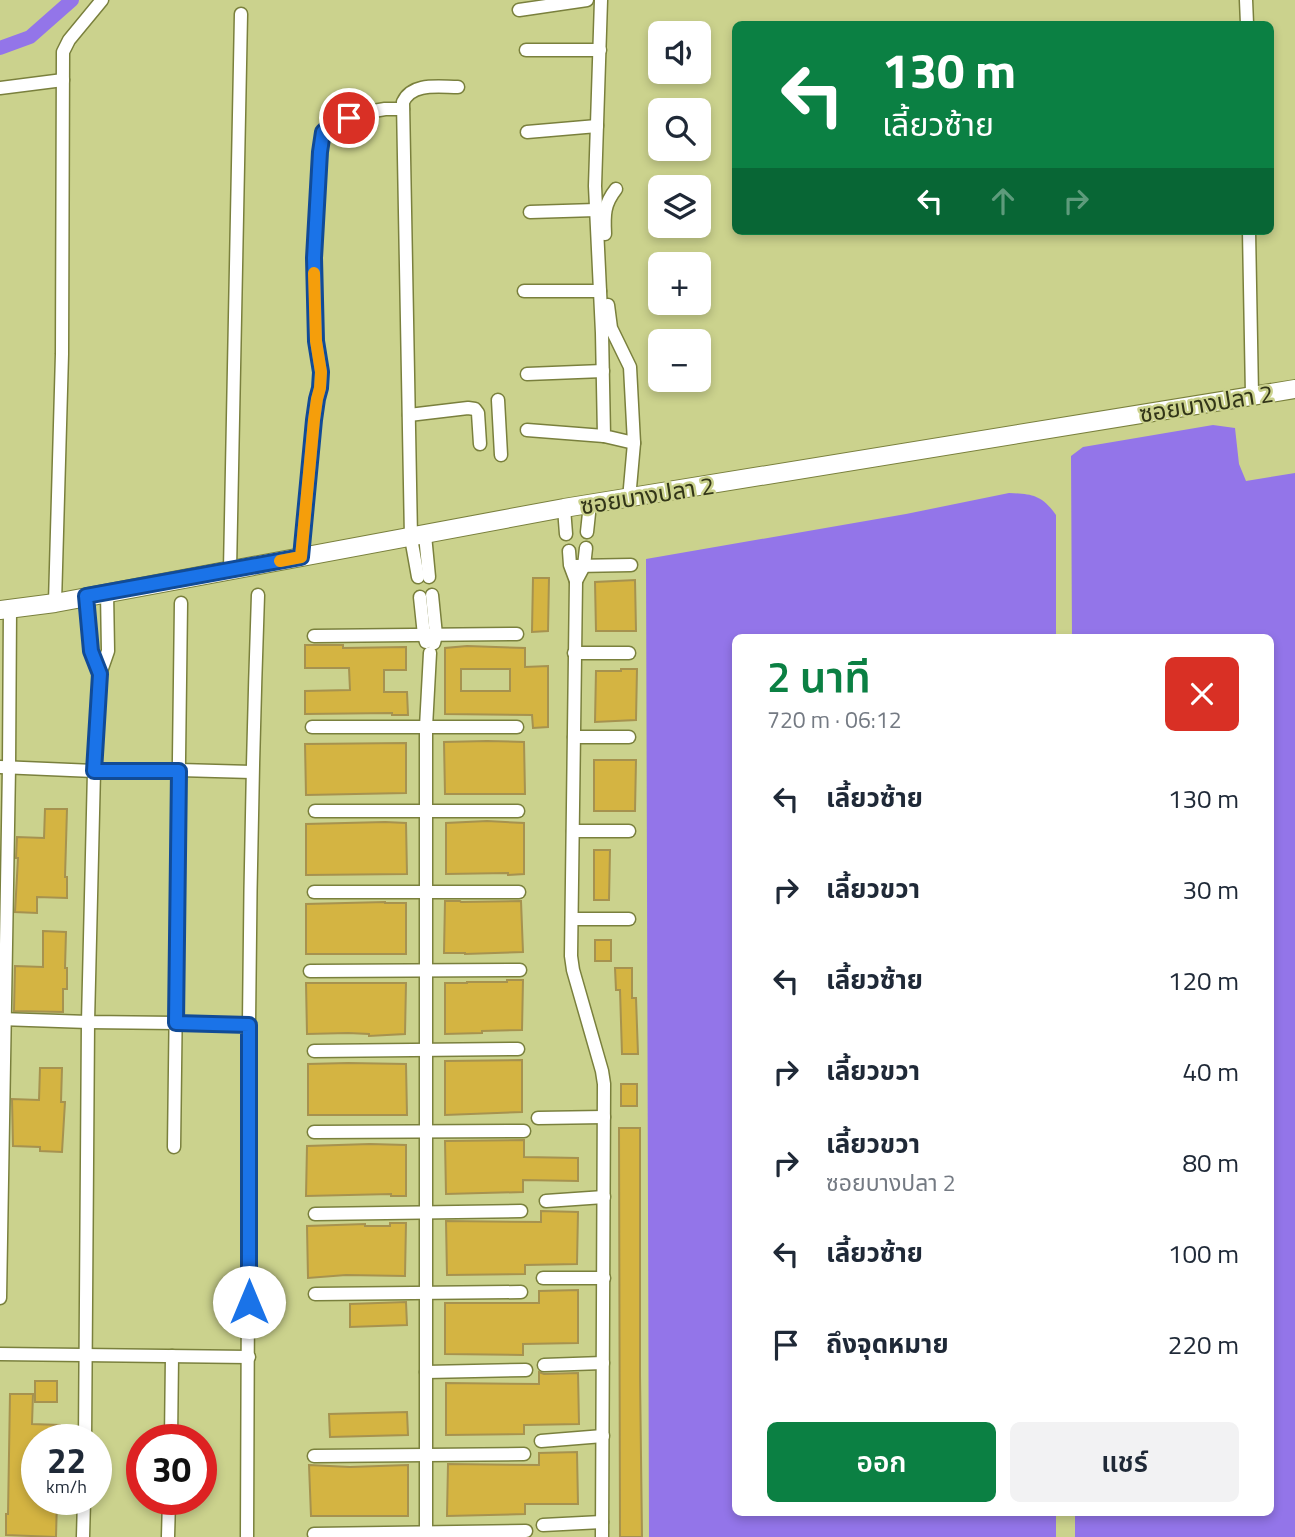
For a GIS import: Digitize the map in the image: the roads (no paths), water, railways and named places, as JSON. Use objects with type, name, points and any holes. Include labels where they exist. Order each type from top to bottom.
[{"type":"street","points":[[55,603],[62,354],[64,52],[65,46],[102,0]]},
{"type":"street","points":[[519,10],[587,0]]},
{"type":"street","points":[[601,0],[595,186],[604,436]]},
{"type":"street","points":[[1246,0],[1247,21]]},
{"type":"street","points":[[230,570],[240,14]]},
{"type":"street","points":[[526,50],[600,50]]},
{"type":"street","points":[[0,88],[63,80]]},
{"type":"street","points":[[423,577],[409,415],[402,102],[406,94],[416,88],[458,87]]},
{"type":"street","points":[[301,557],[312,437],[321,383],[316,341],[314,258],[323,132],[330,125],[362,113],[403,108]]},
{"type":"street","points":[[527,132],[597,126]]},
{"type":"street","points":[[617,189],[608,199],[604,223],[611,328],[630,367],[634,443],[629,499]]},
{"type":"street","points":[[530,212],[596,211]]},
{"type":"street","points":[[1250,235],[1252,395]]},
{"type":"street","points":[[524,291],[600,291]]},
{"type":"street","points":[[527,374],[603,371]]},
{"type":"street","name":"ซอยบางปลา 2","points":[[5,610],[564,508],[1295,389]]},
{"type":"street","points":[[498,400],[500,455]]},
{"type":"street","points":[[409,415],[475,409],[478,413],[480,444]]},
{"type":"street","points":[[479,429],[499,428]]},
{"type":"street","points":[[527,430],[604,436],[634,443]]},
{"type":"street","points":[[587,532],[590,504]]},
{"type":"street","points":[[564,508],[566,534]]},
{"type":"street","points":[[576,581],[584,566],[586,548]]},
{"type":"street","points":[[569,551],[570,565],[576,581],[571,957],[602,1071],[604,1117],[603,1537]]},
{"type":"street","points":[[570,565],[631,565]]},
{"type":"street","points":[[85,1424],[88,1022],[94,771],[100,674],[108,651],[107,593]]},
{"type":"street","points":[[247,1537],[249,1025],[252,772],[258,595]]},
{"type":"street","points":[[86,596],[91,651],[100,674]]},
{"type":"street","points":[[426,596],[430,635],[426,726],[426,1535]]},
{"type":"street","points":[[174,1147],[181,603]]},
{"type":"street","points":[[0,1298],[5,610]]},
{"type":"street","points":[[314,636],[517,634]]},
{"type":"street","points":[[574,653],[629,653]]},
{"type":"street","points":[[312,727],[517,727]]},
{"type":"street","points":[[574,737],[629,737]]},
{"type":"street","points":[[5,767],[94,771],[252,772]]},
{"type":"street","points":[[315,811],[518,811]]},
{"type":"street","points":[[573,831],[629,831]]},
{"type":"street","points":[[314,892],[519,892]]},
{"type":"street","points":[[572,919],[629,919]]},
{"type":"street","points":[[310,971],[520,970]]},
{"type":"street","points":[[3,1019],[249,1025]]},
{"type":"street","points":[[314,1051],[518,1049]]},
{"type":"street","points":[[538,1118],[604,1117]]},
{"type":"street","points":[[314,1132],[524,1131]]},
{"type":"street","points":[[546,1201],[604,1197]]},
{"type":"street","points":[[315,1214],[521,1211]]},
{"type":"street","points":[[543,1278],[604,1278]]},
{"type":"street","points":[[315,1294],[521,1292]]},
{"type":"street","points":[[0,1354],[249,1357]]},
{"type":"street","points":[[171,1424],[172,1356]]},
{"type":"street","points":[[544,1365],[603,1363]]},
{"type":"street","points":[[426,1372],[526,1370]]},
{"type":"street","points":[[541,1441],[603,1436]]},
{"type":"street","points":[[314,1456],[524,1454]]},
{"type":"street","points":[[83,1537],[84,1515]]},
{"type":"street","points":[[169,1515],[169,1537]]},
{"type":"street","points":[[543,1525],[603,1522]]},
{"type":"street","points":[[314,1535],[426,1535],[526,1531]]},
{"type":"waterway","points":[[0,48],[30,37],[72,0]]}]
